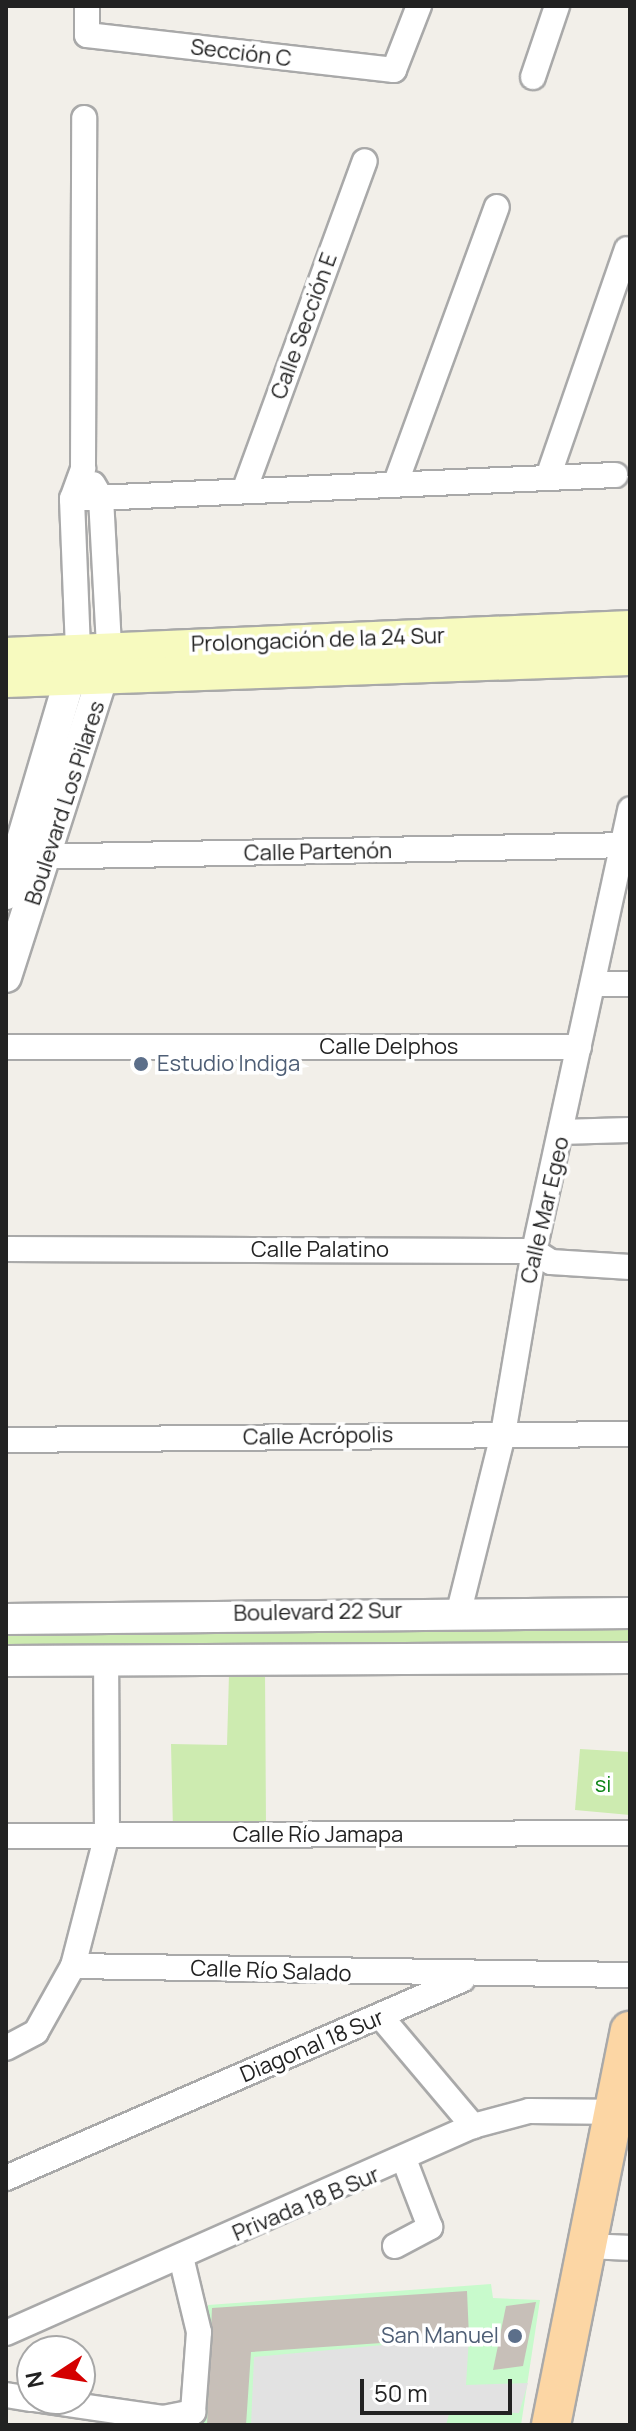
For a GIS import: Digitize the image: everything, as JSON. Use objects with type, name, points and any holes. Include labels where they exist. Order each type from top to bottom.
[{"type":"main road","name":"Prolongación de la 24 Sur","points":[[6,680],[92,661],[630,628]]},
{"type":"main road","name":"Prolongación de la 24 Sur","points":[[6,655],[92,661],[630,658]]},
{"type":"main road","points":[[551,2425],[586,2246],[621,2112],[630,2031]]},
{"type":"street","name":"Sección C","points":[[87,6],[87,35],[394,70],[419,6]]},
{"type":"street","points":[[533,77],[557,6]]},
{"type":"street","points":[[84,118],[83,468],[72,499],[92,661]]},
{"type":"street","name":"Calle Sección E","points":[[244,491],[365,161]]},
{"type":"street","points":[[395,485],[497,207]]},
{"type":"street","points":[[548,477],[627,249]]},
{"type":"street","points":[[83,468],[101,498],[92,661]]},
{"type":"street","points":[[72,499],[615,475]]},
{"type":"street","name":"Boulevard Los Pilares","points":[[6,977],[50,857],[92,661]]},
{"type":"street","name":"Boulevard Los Pilares","points":[[6,894],[13,858],[92,661]]},
{"type":"street","name":"Calle Mar Egeo","points":[[459,1611],[503,1434],[534,1251],[626,845],[630,809]]},
{"type":"street","name":"Calle Partenón","points":[[13,858],[626,845]]},
{"type":"street","points":[[595,984],[630,984]]},
{"type":"street","name":"Calle Delphos","points":[[6,1047],[579,1047]]},
{"type":"street","points":[[563,1132],[630,1130]]},
{"type":"street","name":"Calle Palatino","points":[[6,1249],[534,1251],[551,1262],[630,1267]]},
{"type":"street","name":"Calle Acrópolis","points":[[6,1440],[630,1434]]},
{"type":"street","name":"Boulevard 22 Sur","points":[[6,1619],[459,1611],[630,1613]]},
{"type":"street","name":"Boulevard 22 Sur","points":[[6,1661],[630,1658]]},
{"type":"street","points":[[6,2048],[36,2032],[73,1966],[107,1835],[106,1660]]},
{"type":"street","name":"Calle Río Jamapa","points":[[6,1836],[630,1833]]},
{"type":"street","name":"Calle Río Salado","points":[[73,1966],[469,1977]]},
{"type":"street","name":"Diagonal 18 Sur","points":[[6,2178],[469,1977],[630,1975]]},
{"type":"street","points":[[381,2017],[473,2126]]},
{"type":"street","name":"Privada 18 B Sur","points":[[7,2329],[405,2162],[473,2126],[514,2113],[621,2112]]},
{"type":"street","points":[[395,2246],[430,2227],[405,2162]]},
{"type":"street","points":[[586,2246],[630,2248]]},
{"type":"street","points":[[96,2408],[163,2418],[193,2412],[199,2332],[181,2257]]},
{"type":"green space","points":[[630,1625],[630,1647],[6,1654],[6,1629]]},
{"type":"green space","points":[[265,1670],[266,1825],[173,1830],[171,1744],[227,1745],[229,1674]]},
{"type":"green space","name":"si","points":[[580,1749],[630,1752],[630,1815],[575,1810]]},
{"type":"green space","points":[[491,2284],[493,2298],[540,2300],[521,2425],[202,2425],[208,2305]]},
{"type":"shaded area","points":[[469,2337],[466,2385],[528,2383],[519,2413],[450,2411],[446,2425],[251,2425],[254,2357]]},
{"type":"building","points":[[467,2291],[469,2337],[251,2352],[246,2425],[207,2425],[212,2308]]},
{"type":"building","name":"San Manuel","points":[[536,2302],[523,2366],[493,2370],[506,2306]]},
{"type":"place","name":"Estudio Indiga","points":[[141,1064]]},
{"type":"place","name":"San Manuel","points":[[515,2336]]}]
